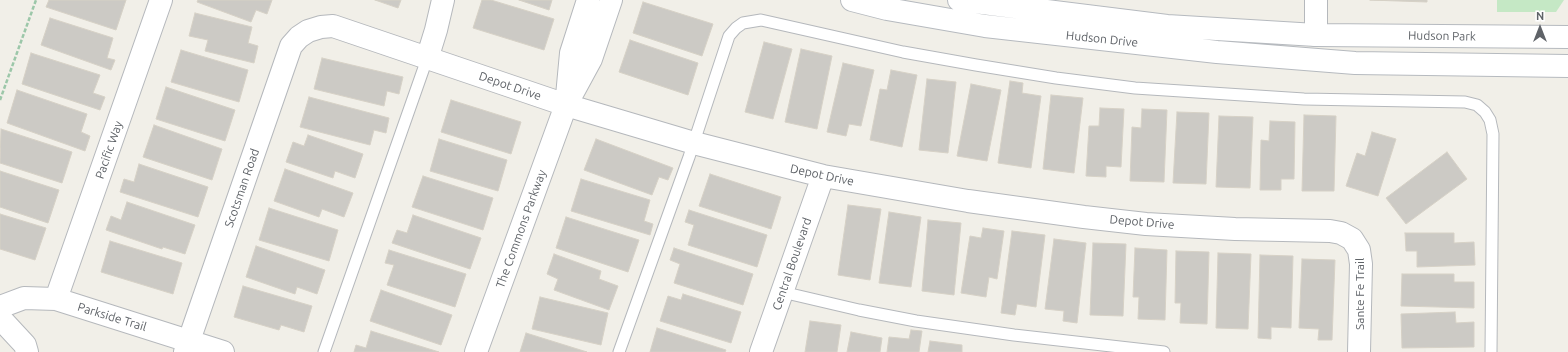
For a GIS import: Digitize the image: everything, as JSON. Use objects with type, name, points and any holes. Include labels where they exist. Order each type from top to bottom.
[{"type":"street","name":"Pacific Way","points":[[56,299],[161,0]]},
{"type":"street","points":[[427,59],[443,0]]},
{"type":"street","name":"The Commons Parkway","points":[[566,105],[571,53],[588,0]]},
{"type":"street","name":"The Commons Parkway","points":[[476,352],[566,105],[592,59],[611,0]]},
{"type":"street","name":"Hudson Drive","points":[[852,0],[887,9],[966,23],[1217,52],[1355,63],[1568,66]]},
{"type":"street","points":[[1316,0],[1316,35]]},
{"type":"street","points":[[966,1],[966,23]]},
{"type":"street","name":"Hudson Drive","points":[[966,1],[1167,26],[1316,35]]},
{"type":"street","name":"Depot Drive","points":[[308,31],[321,27],[333,26],[566,105],[694,143],[823,176],[961,200],[1070,215],[1146,224],[1235,229],[1330,231],[1342,233],[1352,239]]},
{"type":"street","name":"Scotsman Road","points":[[188,346],[291,46],[299,37],[308,31]]},
{"type":"street","name":"Hudson Park","points":[[1316,35],[1568,37]]},
{"type":"street","name":"Central Boulevard","points":[[761,352],[823,176]]},
{"type":"street","name":"Sante Fe Trail","points":[[1352,239],[1359,250],[1361,264],[1359,352]]},
{"type":"street","name":"Parkside Trail","points":[[0,307],[24,298],[56,299],[188,346],[223,352]]},
{"type":"street","points":[[0,318],[25,345],[28,352]]},
{"type":"lane","points":[[619,352],[694,143],[729,36],[736,28],[751,21],[761,20],[903,52],[1056,78],[1127,87],[1297,99],[1465,102],[1476,105],[1485,112],[1490,120],[1493,134],[1491,352]]},
{"type":"lane","points":[[324,352],[427,59]]},
{"type":"lane","points":[[782,292],[916,321],[1014,335],[1164,352]]},
{"type":"path","points":[[0,100],[36,0]]},
{"type":"green space","points":[[1497,0],[1564,0],[1556,12],[1497,12]]},
{"type":"building","points":[[49,0],[126,0],[116,30],[46,7]]},
{"type":"building","points":[[198,0],[272,0],[267,14],[256,10],[251,22],[197,2]]},
{"type":"building","points":[[375,0],[401,0],[398,8]]},
{"type":"building","points":[[482,0],[491,0],[554,19],[544,50],[473,28]]},
{"type":"building","points":[[519,0],[552,0],[549,10]]},
{"type":"building","points":[[1370,0],[1427,0],[1427,2]]},
{"type":"building","points":[[643,2],[713,24],[702,56],[633,33]]},
{"type":"building","points":[[195,13],[252,27],[248,43],[258,46],[254,63],[205,51],[208,40],[189,36]]},
{"type":"building","points":[[50,18],[113,38],[107,58],[115,60],[111,70],[41,45]]},
{"type":"building","points":[[630,40],[698,63],[688,95],[619,72]]},
{"type":"building","points":[[764,42],[792,49],[773,119],[745,112]]},
{"type":"building","points":[[801,49],[832,56],[817,129],[785,122]]},
{"type":"building","points":[[181,50],[248,70],[239,102],[171,82]]},
{"type":"building","points":[[31,53],[100,75],[93,93],[105,97],[100,110],[22,84]]},
{"type":"building","points":[[322,58],[403,77],[399,94],[387,91],[384,106],[314,89]]},
{"type":"building","points":[[843,63],[874,70],[861,126],[849,124],[846,136],[827,132]]},
{"type":"building","points":[[891,70],[917,75],[902,147],[870,140],[880,89],[887,90]]},
{"type":"building","points":[[927,79],[956,82],[948,153],[919,150]]},
{"type":"building","points":[[1010,81],[1023,83],[1022,93],[1041,96],[1031,168],[998,163]]},
{"type":"building","points":[[971,84],[1001,90],[987,161],[957,156]]},
{"type":"building","points":[[166,87],[235,110],[225,141],[156,119]]},
{"type":"building","points":[[17,90],[87,114],[81,132],[90,136],[85,151],[7,123]]},
{"type":"building","points":[[1051,95],[1083,98],[1074,173],[1043,169]]},
{"type":"building","points":[[309,97],[389,118],[386,133],[374,130],[370,145],[300,127]]},
{"type":"building","points":[[451,100],[521,122],[511,154],[441,132]]},
{"type":"building","points":[[1100,108],[1124,109],[1121,167],[1106,166],[1106,177],[1086,176],[1089,126],[1099,126]]},
{"type":"building","points":[[1142,109],[1167,110],[1164,182],[1130,181],[1132,127],[1141,128]]},
{"type":"building","points":[[1177,112],[1209,113],[1206,184],[1173,183]]},
{"type":"building","points":[[1304,115],[1336,116],[1334,191],[1302,191]]},
{"type":"building","points":[[1219,116],[1253,117],[1250,188],[1216,187]]},
{"type":"building","points":[[1270,121],[1295,122],[1294,179],[1281,179],[1281,190],[1260,190],[1261,140],[1269,141]]},
{"type":"building","points":[[154,125],[222,149],[212,180],[143,157]]},
{"type":"building","points":[[1,129],[72,152],[62,183],[0,163]]},
{"type":"building","points":[[1372,132],[1396,139],[1378,196],[1346,186],[1357,153],[1365,156]]},
{"type":"building","points":[[308,135],[363,154],[355,178],[335,171],[333,178],[286,162],[293,142],[304,146]]},
{"type":"building","points":[[439,139],[507,160],[498,191],[430,171]]},
{"type":"building","points":[[596,139],[673,168],[668,180],[659,177],[652,195],[584,170]]},
{"type":"building","points":[[1447,152],[1467,179],[1406,224],[1386,198]]},
{"type":"building","points":[[139,164],[208,187],[198,217],[120,192],[124,179],[134,182]]},
{"type":"building","points":[[285,169],[353,193],[344,217],[322,209],[319,217],[274,201]]},
{"type":"building","points":[[0,171],[59,190],[48,223],[0,207]]},
{"type":"building","points":[[710,174],[781,197],[771,229],[699,206]]},
{"type":"building","points":[[423,176],[493,198],[483,230],[412,207]]},
{"type":"building","points":[[581,179],[650,200],[644,221],[653,224],[650,235],[571,211]]},
{"type":"building","points":[[127,202],[195,225],[185,254],[163,247],[162,249],[106,230],[111,216],[121,220]]},
{"type":"building","points":[[848,205],[881,209],[870,280],[838,275]]},
{"type":"building","points":[[269,208],[338,230],[329,261],[259,240]]},
{"type":"building","points":[[689,210],[767,235],[757,267],[688,245],[694,225],[685,222]]},
{"type":"building","points":[[889,212],[921,217],[911,287],[879,283]]},
{"type":"building","points":[[0,214],[46,228],[35,260],[0,249]]},
{"type":"building","points":[[413,215],[481,238],[470,269],[392,243],[397,230],[407,233]]},
{"type":"building","points":[[566,217],[639,240],[628,272],[556,248]]},
{"type":"building","points":[[928,220],[961,223],[954,295],[922,291]]},
{"type":"building","points":[[983,228],[1004,231],[997,279],[989,277],[986,297],[961,293],[970,236],[981,238]]},
{"type":"building","points":[[1012,231],[1045,235],[1036,307],[1017,304],[1015,315],[1001,313]]},
{"type":"building","points":[[1405,233],[1454,233],[1454,243],[1474,242],[1475,265],[1417,267],[1417,251],[1406,251]]},
{"type":"building","points":[[1054,239],[1086,243],[1077,323],[1063,321],[1064,311],[1045,309]]},
{"type":"building","points":[[110,241],[182,263],[173,294],[101,272]]},
{"type":"building","points":[[1093,243],[1126,244],[1123,316],[1090,315]]},
{"type":"building","points":[[256,246],[325,270],[317,294],[297,287],[295,294],[246,277]]},
{"type":"building","points":[[674,248],[753,274],[743,305],[674,283],[680,264],[670,260]]},
{"type":"building","points":[[1135,248],[1167,250],[1165,320],[1138,319],[1139,297],[1133,297]]},
{"type":"building","points":[[389,250],[466,274],[455,307],[387,285],[394,265],[385,263]]},
{"type":"building","points":[[1176,251],[1209,252],[1207,324],[1180,323],[1181,303],[1175,303]]},
{"type":"building","points":[[1218,253],[1251,254],[1248,329],[1216,328]]},
{"type":"building","points":[[554,254],[601,271],[599,279],[618,286],[609,310],[554,290],[558,279],[547,274]]},
{"type":"building","points":[[1260,255],[1293,256],[1291,328],[1271,327],[1271,339],[1258,338]]},
{"type":"building","points":[[1302,259],[1335,260],[1332,340],[1318,340],[1319,329],[1299,328]]},
{"type":"building","points":[[1402,274],[1454,274],[1454,282],[1474,282],[1474,308],[1401,306]]},
{"type":"building","points":[[243,286],[312,306],[304,332],[281,325],[279,330],[234,317]]},
{"type":"building","points":[[381,290],[452,315],[441,345],[370,321]]},
{"type":"building","points":[[683,294],[741,312],[731,343],[660,321],[668,296],[681,300]]},
{"type":"building","points":[[540,297],[608,313],[601,345],[532,329]]},
{"type":"building","points":[[1455,312],[1456,323],[1474,322],[1474,347],[1402,348],[1401,314]]},
{"type":"building","points":[[810,321],[841,325],[837,352],[805,352]]},
{"type":"building","points":[[657,328],[726,350],[725,352],[650,352]]},
{"type":"building","points":[[911,330],[922,331],[919,352],[887,352],[889,337],[909,339]]},
{"type":"building","points":[[371,331],[439,352],[354,352],[356,345],[366,348]]},
{"type":"building","points":[[851,332],[882,338],[880,352],[847,352]]},
{"type":"building","points":[[526,333],[587,352],[520,352]]},
{"type":"building","points":[[930,341],[962,345],[962,352],[928,352]]}]
